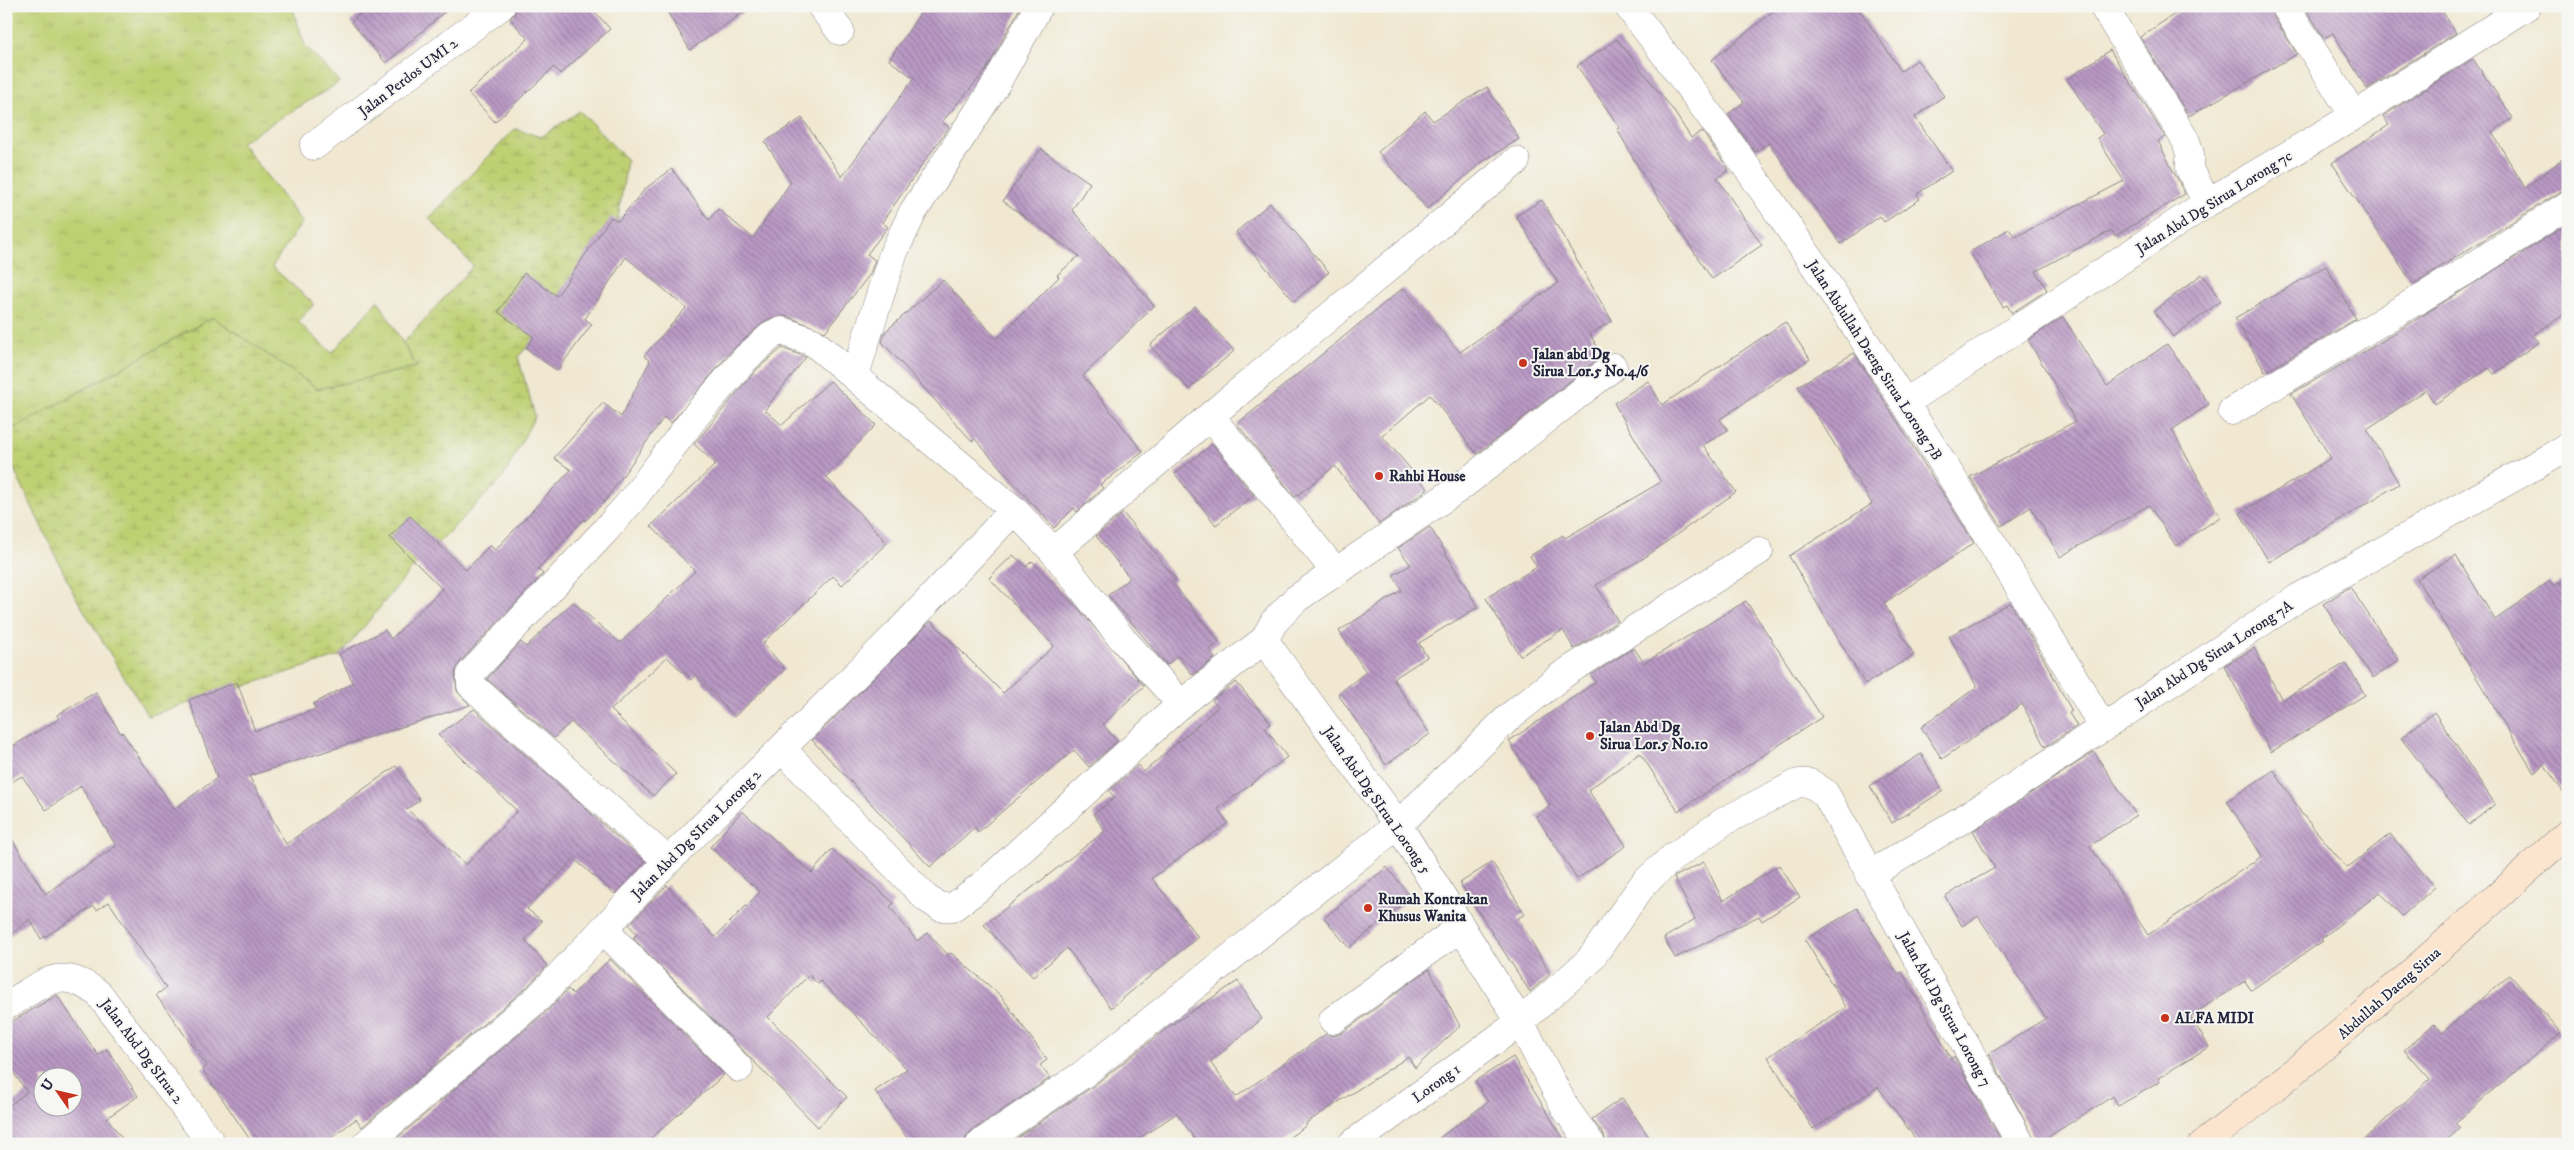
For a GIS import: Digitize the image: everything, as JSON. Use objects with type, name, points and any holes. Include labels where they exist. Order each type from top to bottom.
[{"type":"main road","name":"Abdullah Daeng Sirua","points":[[2203,1144],[2320,1052],[2441,948],[2568,834]]},
{"type":"street","name":"Jalan Perdos UMI 2","points":[[314,146],[501,6]]},
{"type":"street","points":[[820,6],[840,31]]},
{"type":"street","points":[[855,375],[894,254],[913,212],[996,84],[1039,6]]},
{"type":"street","name":"Jalan Abdullah Daeng Sirua Lorong 7B","points":[[1628,6],[1748,168],[1904,403],[2003,558],[2103,727]]},
{"type":"street","points":[[2103,6],[2186,142],[2190,154],[2190,169],[2207,203]]},
{"type":"street","points":[[2285,6],[2354,116]]},
{"type":"street","name":"Jalan Abd Dg Sirua Lorong 7c","points":[[1904,403],[2207,203],[2354,116],[2527,6]]},
{"type":"street","points":[[1054,552],[1210,416],[1516,161]]},
{"type":"street","points":[[2232,411],[2466,271],[2568,205]]},
{"type":"street","points":[[668,861],[471,685],[471,673],[633,499],[696,414],[746,358],[773,334],[782,331],[813,342],[855,375],[1014,510],[1054,552],[1119,635],[1181,704]]},
{"type":"street","points":[[782,749],[926,898],[940,907],[953,907],[1014,858],[1181,704],[1264,640],[1274,622],[1296,598],[1459,488],[1613,367]]},
{"type":"street","points":[[1210,416],[1335,572]]},
{"type":"street","name":"Jalan Abd Dg Sirua Lorong 7A","points":[[1869,875],[1988,804],[2298,598],[2568,446]]},
{"type":"street","name":"Jalan Abd Dg SIrua Lorong 2","points":[[366,1144],[538,998],[668,861],[898,633],[1014,510]]},
{"type":"street","points":[[980,1144],[1082,1075],[1398,825],[1509,717],[1565,673],[1759,551]]},
{"type":"street","name":"Jalan Abd Dg SIrua Lorong 5","points":[[1264,640],[1398,825],[1520,1022],[1566,1109],[1591,1144]]},
{"type":"street","name":"Jalan Abd Dg Sirua Lorong 7","points":[[1520,1022],[1589,961],[1644,883],[1672,858],[1723,822],[1798,783],[1810,783],[1825,793],[1869,875],[2021,1144]]},
{"type":"street","points":[[1333,1020],[1461,927]]},
{"type":"street","points":[[603,929],[739,1068]]},
{"type":"street","name":"Jalan Abd Dg SIrua 2","points":[[6,1006],[54,978],[72,978],[83,983],[99,994],[212,1144]]},
{"type":"street","name":"Lorong 1","points":[[1352,1144],[1520,1022]]},
{"type":"green space","points":[[6,6],[87,6],[88,9],[93,6],[292,6],[305,46],[340,82],[241,142],[302,222],[272,267],[314,304],[298,322],[332,353],[378,300],[417,367],[318,389],[213,317],[6,433]]},
{"type":"green space","points":[[580,111],[627,160],[618,219],[574,295],[518,357],[535,416],[503,478],[409,572],[340,656],[148,716],[75,596],[6,453],[6,433],[213,317],[318,389],[417,367],[403,343],[473,266],[429,218],[515,129],[541,137]]},
{"type":"building","points":[[369,6],[451,6],[386,63],[351,22]]},
{"type":"building","points":[[516,6],[590,6],[610,29],[560,74],[554,67],[495,122],[468,93],[528,39],[510,19],[515,13]]},
{"type":"building","points":[[664,6],[752,6],[690,50]]},
{"type":"building","points":[[925,6],[1021,6],[986,70],[942,122],[949,127],[882,222],[888,227],[867,254],[875,260],[870,274],[825,332],[787,316],[768,319],[734,348],[671,423],[664,417],[605,501],[585,521],[584,519],[538,569],[543,574],[460,662],[455,673],[457,691],[470,705],[249,776],[286,844],[396,766],[420,800],[407,809],[466,865],[517,811],[438,735],[474,709],[645,862],[615,894],[574,859],[527,909],[542,921],[525,940],[547,966],[527,987],[362,1127],[356,1119],[323,1144],[253,1144],[202,1069],[207,1066],[156,995],[166,988],[109,902],[97,910],[94,906],[41,939],[30,919],[6,939],[6,829],[45,894],[116,846],[81,786],[46,810],[22,776],[6,785],[6,750],[59,719],[57,715],[96,692],[121,734],[122,732],[174,809],[217,778],[189,700],[237,682],[255,731],[316,709],[313,704],[353,683],[339,654],[385,630],[391,639],[442,589],[390,537],[410,516],[466,570],[490,545],[495,550],[571,470],[554,458],[603,403],[621,417],[650,361],[644,356],[686,308],[626,257],[585,319],[592,324],[557,371],[526,348],[534,337],[498,312],[524,273],[557,296],[611,217],[618,221],[646,188],[672,169],[709,220],[718,209],[753,238],[791,182],[765,142],[802,118],[842,177],[914,78],[889,60]]},
{"type":"building","points":[[1780,6],[1857,6],[1901,71],[1917,60],[1944,96],[1915,117],[1952,171],[1917,194],[1920,199],[1884,222],[1880,216],[1841,244],[1769,143],[1755,152],[1728,114],[1744,102],[1712,60]]},
{"type":"building","points":[[2187,6],[2269,6],[2297,54],[2189,116],[2140,37]]},
{"type":"building","points":[[2304,6],[2439,6],[2456,33],[2367,89],[2333,33],[2324,38]]},
{"type":"building","points":[[1617,39],[1673,110],[1691,138],[1702,131],[1729,170],[1717,178],[1762,245],[1712,279],[1641,172],[1617,129],[1620,128],[1577,66]]},
{"type":"building","points":[[2110,50],[2165,137],[2158,141],[2185,194],[2115,236],[2112,230],[2036,271],[2047,290],[2012,313],[2007,305],[2003,307],[1970,252],[2009,229],[2015,237],[2124,181],[2097,138],[2103,134],[2067,79]]},
{"type":"building","points":[[2473,59],[2513,118],[2492,132],[2525,188],[2568,155],[2568,189],[2560,192],[2413,284],[2332,163],[2389,125],[2383,116]]},
{"type":"building","points":[[1487,87],[1519,139],[1482,162],[1427,209],[1378,152],[1425,111],[1433,121]]},
{"type":"building","points":[[1041,149],[1090,183],[1072,210],[1154,306],[1083,376],[1143,452],[1100,485],[1103,488],[1077,512],[1074,508],[1054,528],[975,439],[972,441],[882,342],[885,332],[943,280],[997,339],[1059,277],[1057,275],[1079,256],[1003,201]]},
{"type":"building","points":[[1542,200],[1612,321],[1590,334],[1602,356],[1477,454],[1430,395],[1382,436],[1428,489],[1379,524],[1335,466],[1295,497],[1237,424],[1403,288],[1460,352],[1558,283],[1516,216]]},
{"type":"building","points":[[1270,203],[1329,272],[1294,301],[1236,232]]},
{"type":"building","points":[[2568,224],[2568,312],[2533,335],[2539,342],[2494,374],[2489,368],[2435,404],[2426,390],[2367,429],[2399,484],[2269,562],[2240,513],[2331,458],[2291,394],[2374,346]]},
{"type":"building","points":[[2326,266],[2356,319],[2265,372],[2235,318]]},
{"type":"building","points":[[2202,274],[2221,301],[2173,337],[2154,311]]},
{"type":"building","points":[[1195,306],[1234,351],[1189,389],[1150,345]]},
{"type":"building","points":[[2063,317],[2107,386],[2167,344],[2209,404],[2172,430],[2220,517],[2176,546],[2149,505],[2060,557],[2031,507],[2001,526],[1970,477],[2076,421],[2028,340]]},
{"type":"building","points":[[1785,322],[1810,359],[1720,419],[1728,430],[1703,445],[1736,492],[1644,558],[1596,585],[1618,621],[1574,649],[1563,630],[1520,656],[1486,598],[1537,567],[1530,556],[1563,535],[1565,538],[1661,482],[1614,403],[1648,381],[1662,405]]},
{"type":"building","points":[[782,348],[806,357],[765,410],[782,425],[830,381],[876,425],[826,477],[887,543],[842,585],[833,576],[763,643],[785,669],[734,717],[696,674],[691,680],[667,657],[611,710],[676,774],[653,796],[571,722],[554,738],[487,679],[521,642],[526,647],[573,602],[620,643],[695,571],[651,526],[716,464],[694,444],[757,369]]},
{"type":"building","points":[[1854,353],[1974,543],[1884,603],[1914,655],[1865,684],[1789,556],[1872,504],[1798,386]]},
{"type":"building","points":[[1212,444],[1254,495],[1216,525],[1175,474]]},
{"type":"building","points":[[1123,513],[1176,579],[1172,582],[1219,642],[1209,650],[1215,658],[1193,675],[1177,656],[1167,665],[1108,595],[1130,578],[1096,536]]},
{"type":"building","points":[[1430,527],[1478,607],[1419,643],[1427,657],[1393,679],[1430,734],[1386,765],[1338,694],[1366,672],[1339,631],[1402,590],[1393,575],[1411,565],[1398,548]]},
{"type":"building","points":[[1013,555],[1026,567],[1032,561],[1079,609],[1144,686],[1103,724],[1117,741],[1089,767],[1074,750],[978,832],[975,827],[930,867],[812,740],[931,621],[1003,693],[1054,646],[989,578]]},
{"type":"building","points":[[2456,555],[2495,620],[2550,581],[2554,586],[2568,578],[2568,799],[2544,764],[2534,773],[2417,579]]},
{"type":"building","points":[[2350,587],[2399,660],[2373,678],[2323,604]]},
{"type":"building","points":[[1746,601],[1822,717],[1678,811],[1640,753],[1588,790],[1626,846],[1577,879],[1536,816],[1550,806],[1509,741],[1596,682],[1591,675],[1634,648],[1644,663]]},
{"type":"building","points":[[2010,603],[2072,711],[2069,713],[2077,726],[2045,747],[2022,704],[1942,759],[1921,727],[1977,687],[1949,636]]},
{"type":"building","points":[[2254,648],[2282,700],[2346,663],[2365,695],[2271,752],[2224,666]]},
{"type":"building","points":[[1236,682],[1271,723],[1265,728],[1287,757],[1218,809],[1228,823],[1152,878],[1198,937],[1111,1008],[1067,948],[1033,977],[984,925],[1105,831],[1093,814],[1115,798],[1109,791],[1138,765],[1144,772],[1218,707],[1212,700]]},
{"type":"building","points":[[2434,712],[2495,804],[2469,825],[2401,738]]},
{"type":"building","points":[[2094,752],[2136,815],[2090,846],[2148,935],[2262,856],[2227,801],[2274,770],[2302,814],[2347,868],[2390,834],[2435,887],[2402,916],[2380,892],[2321,939],[2323,941],[2251,990],[2245,981],[2190,1016],[2209,1047],[2158,1078],[2160,1082],[2118,1106],[2113,1096],[2037,1144],[1989,1054],[2046,1018],[1978,916],[1962,926],[1945,896],[1995,868],[1973,831]]},
{"type":"building","points":[[1921,754],[1943,791],[1892,823],[1870,786]]},
{"type":"building","points":[[742,811],[812,873],[832,849],[894,903],[890,907],[917,941],[928,933],[948,955],[951,953],[1001,996],[1047,1060],[1040,1065],[1050,1078],[971,1131],[966,1137],[965,1144],[911,1144],[875,1091],[907,1069],[821,981],[818,984],[809,975],[768,1017],[847,1097],[818,1127],[633,938],[637,934],[629,925],[667,885],[715,937],[760,892],[710,847]]},
{"type":"building","points":[[1492,862],[1525,914],[1518,918],[1550,974],[1530,992],[1460,883]]},
{"type":"building","points":[[1704,862],[1723,901],[1779,865],[1800,897],[1762,921],[1759,916],[1675,958],[1664,938],[1695,919],[1674,877]]},
{"type":"building","name":"Rumah Kontrakan Khusus Wanita","points":[[1387,867],[1411,897],[1349,948],[1324,918]]},
{"type":"building","points":[[1857,908],[1898,974],[1902,972],[1951,1059],[1954,1056],[2003,1144],[1919,1144],[1878,1087],[1813,1129],[1768,1057],[1846,1007],[1805,940]]},
{"type":"building","points":[[610,959],[724,1075],[644,1144],[390,1144],[548,1010],[568,989],[573,994]]},
{"type":"building","points":[[1429,969],[1460,1026],[1415,1068],[1408,1057],[1306,1123],[1307,1125],[1280,1144],[1198,1144],[1177,1113],[1131,1144],[1008,1144],[1092,1087],[1171,1025],[1238,981],[1262,1019],[1210,1062],[1236,1097],[1326,1034],[1334,1036],[1342,1033]]},
{"type":"building","points":[[2510,975],[2561,1033],[2455,1123],[2460,1128],[2443,1144],[2359,1144],[2430,1079],[2404,1050],[2434,1024],[2442,1033]]},
{"type":"building","points":[[57,995],[98,1055],[107,1049],[138,1096],[107,1118],[126,1144],[6,1144],[6,1108],[27,1092],[6,1062],[6,1025]]},
{"type":"building","points":[[1513,1057],[1564,1140],[1567,1137],[1572,1144],[1431,1144],[1488,1102],[1475,1081]]},
{"type":"building","points":[[1622,1098],[1654,1144],[1606,1144],[1604,1135],[1592,1119]]},
{"type":"place","name":"Jalan abd Dg Sirua Lor.5 No.4/6","points":[[1523,363]]},
{"type":"place","name":"Rahbi House","points":[[1379,476]]},
{"type":"place","name":"Jalan Abd Dg Sirua Lor.5 No.10","points":[[1590,736]]},
{"type":"place","name":"Rumah Kontrakan Khusus Wanita","points":[[1368,908]]},
{"type":"place","name":"ALFA MIDI","points":[[2165,1018]]}]
